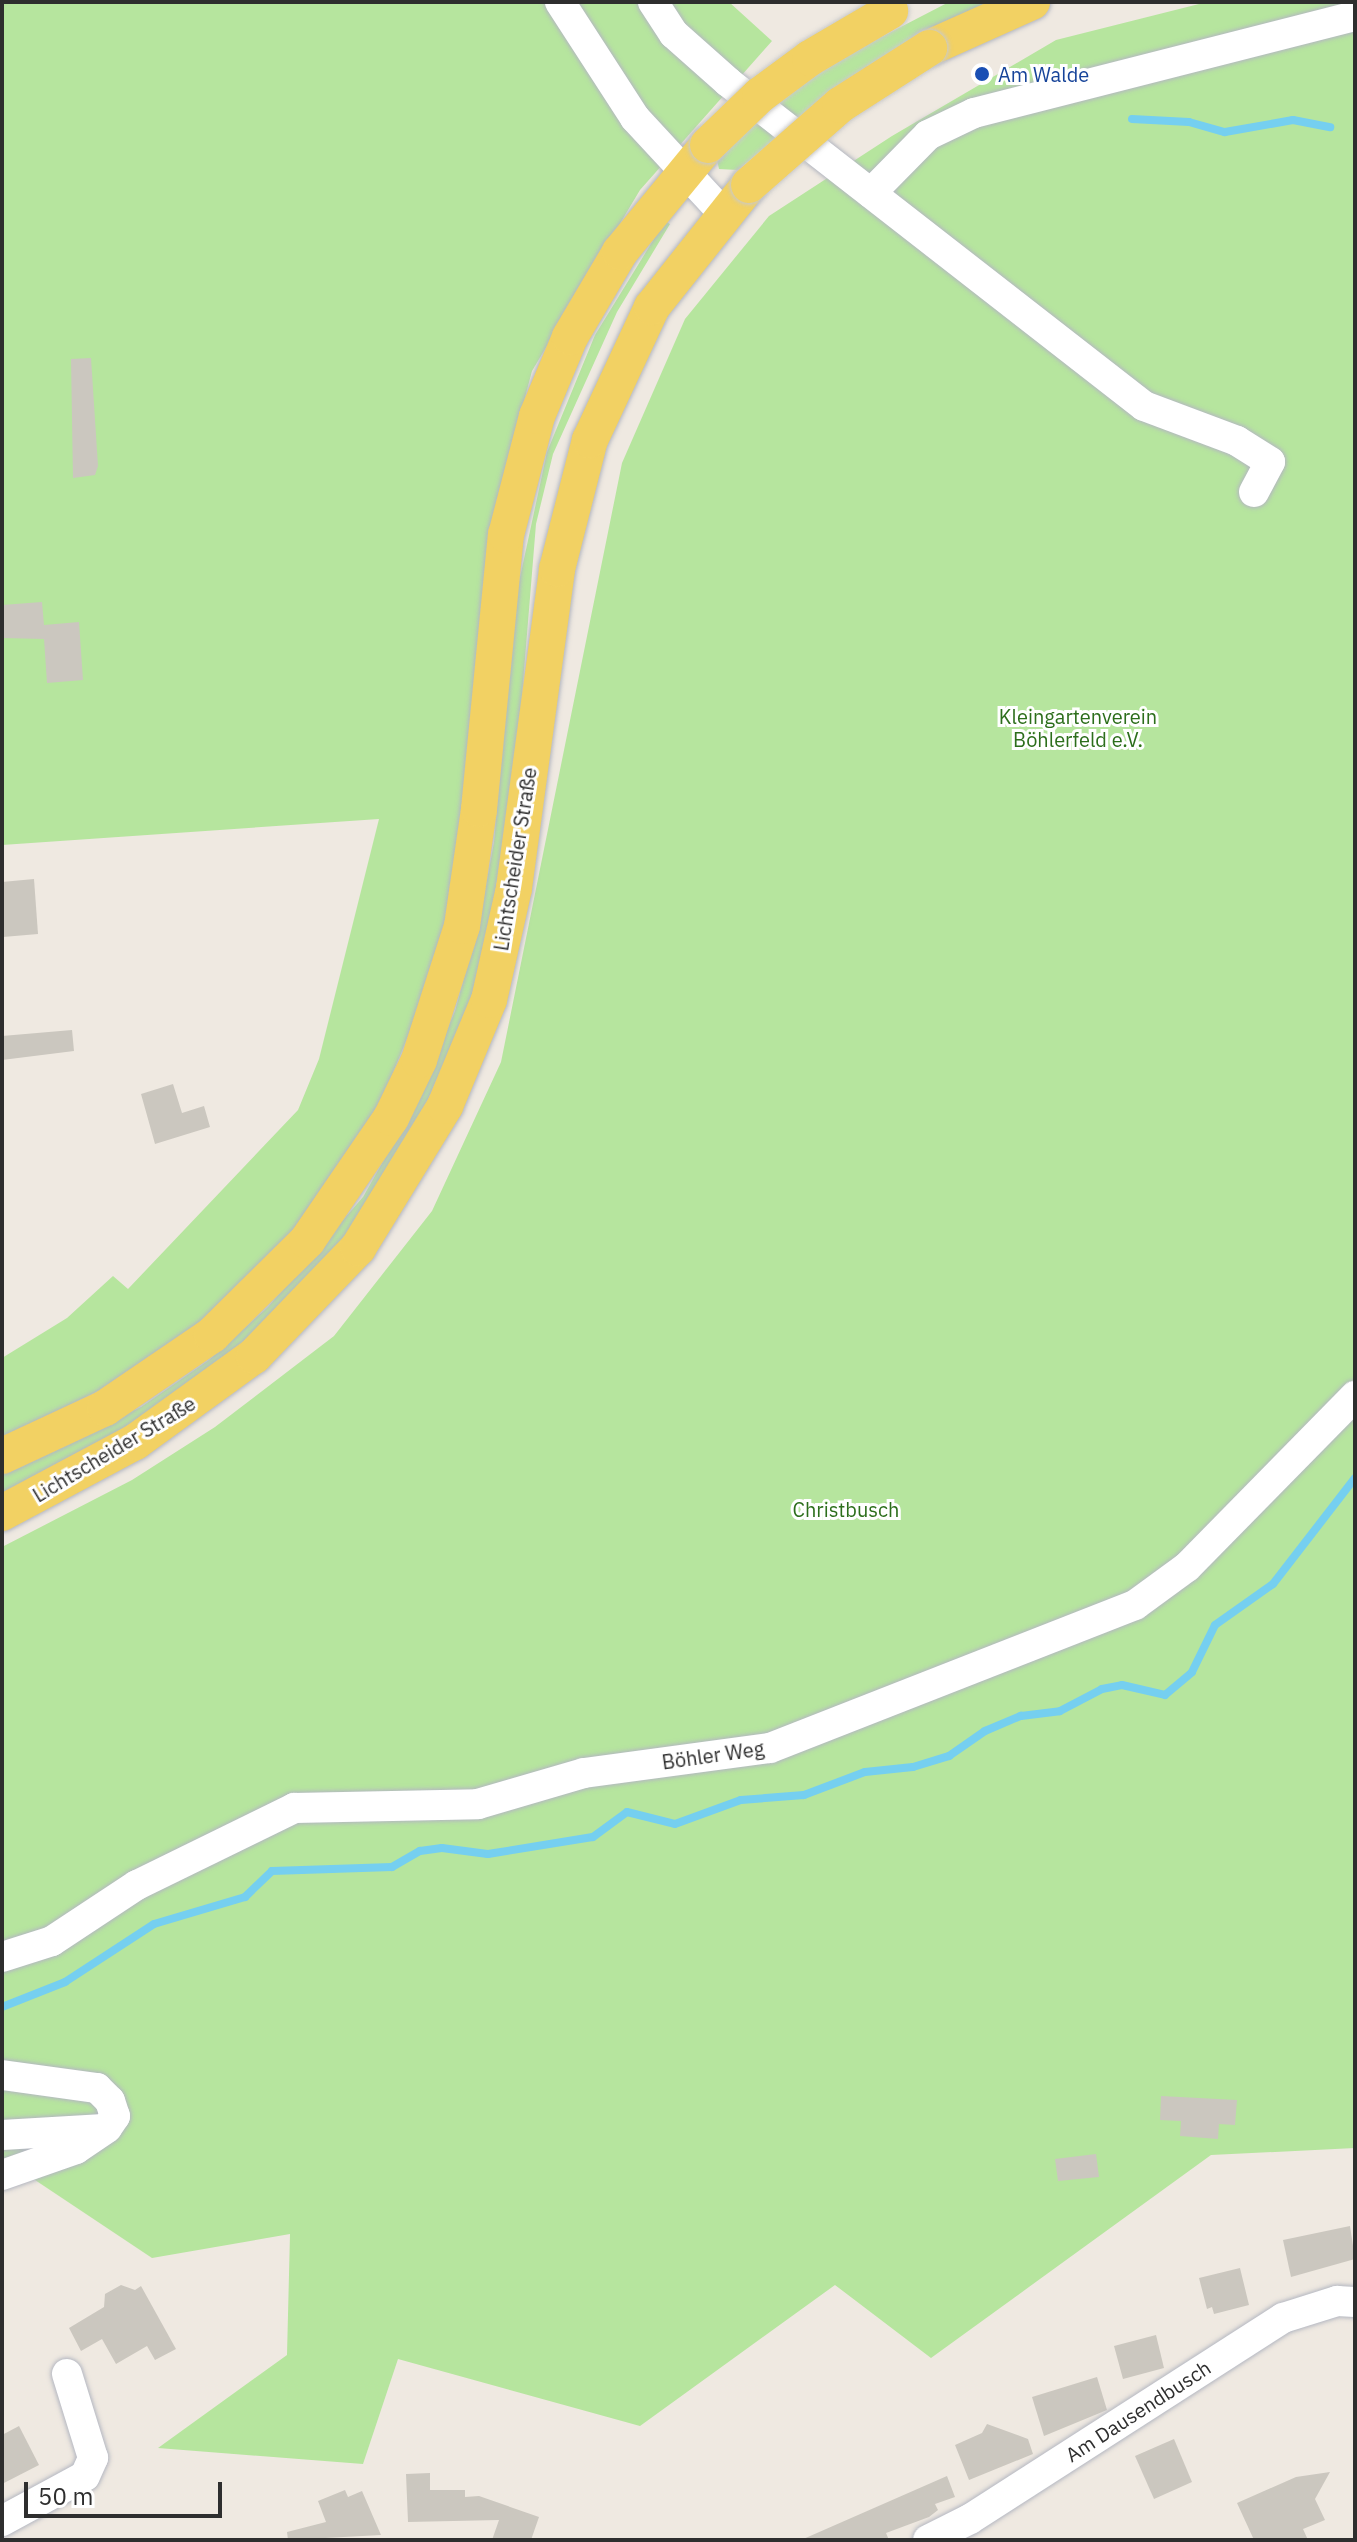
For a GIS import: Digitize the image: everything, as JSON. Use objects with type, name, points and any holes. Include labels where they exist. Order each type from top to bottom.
[{"type":"main road","name":"Lichtscheider Straße","points":[[2,1513],[135,1442],[254,1356],[358,1248],[438,1119],[493,986],[514,888],[557,569],[590,440],[652,307],[723,213],[749,185],[840,105],[929,48],[1032,2]]},
{"type":"main road","name":"Lichtscheider Straße","points":[[2,1456],[114,1402],[212,1335],[307,1241],[391,1118],[419,1060],[462,926],[479,809],[504,550],[537,416],[595,292],[696,157],[760,95],[837,40],[898,6]]},
{"type":"street","points":[[560,2],[635,118],[696,157],[723,213]]},
{"type":"street","points":[[653,2],[674,34],[728,82],[1144,406],[1237,441],[1270,462],[1254,492]]},
{"type":"street","points":[[871,193],[928,135],[974,113],[1355,16]]},
{"type":"street","name":"Böhler Weg","points":[[2,1957],[52,1941],[137,1885],[294,1808],[478,1804],[584,1773],[770,1748],[1135,1605],[1187,1567],[1355,1396]]},
{"type":"street","points":[[2,2075],[97,2088],[110,2101],[115,2116],[107,2128],[76,2149],[2,2175]]},
{"type":"street","points":[[2,2135],[107,2128]]},
{"type":"street","name":"Am Dausendbusch","points":[[928,2540],[970,2519],[1283,2318],[1337,2301],[1355,2302]]},
{"type":"street","points":[[2,2521],[85,2476],[93,2458],[67,2374]]},
{"type":"green space","points":[[2,2],[729,2],[772,41],[640,190],[532,371],[496,507],[452,890],[437,966],[373,1121],[321,1199],[269,1260],[192,1331],[127,1377],[2,1438],[2,1358],[67,1318],[113,1276],[128,1289],[298,1110],[319,1059],[379,819],[2,845]]},
{"type":"green space","points":[[949,2],[989,2],[804,114],[738,170],[719,169],[717,160],[763,115],[835,61]]},
{"type":"green space","name":"Christbusch","points":[[1207,2],[1355,2],[1355,2148],[1211,2155],[931,2358],[835,2285],[640,2426],[398,2359],[363,2464],[158,2448],[287,2355],[290,2234],[152,2258],[2,2158],[2,1547],[132,1480],[215,1427],[334,1336],[432,1211],[501,1062],[622,463],[685,319],[769,216],[892,136],[1056,40]]},
{"type":"green space","points":[[665,221],[670,224],[617,312],[553,454],[536,524],[519,732],[489,934],[469,1005],[412,1136],[326,1264],[278,1315],[132,1426],[2,1494],[2,1475],[141,1407],[209,1360],[268,1307],[363,1197],[417,1102],[455,1011],[479,924],[494,842],[516,596],[547,452],[595,335]]},
{"type":"building","points":[[91,358],[98,466],[95,475],[73,478],[71,359]]},
{"type":"building","points":[[42,602],[44,625],[79,622],[83,680],[47,683],[44,639],[2,638],[2,605]]},
{"type":"building","points":[[34,879],[38,934],[3,937],[2,882]]},
{"type":"building","points":[[72,1030],[74,1051],[2,1060],[2,1036]]},
{"type":"building","points":[[173,1084],[182,1113],[204,1106],[210,1127],[155,1144],[141,1094]]},
{"type":"building","points":[[1161,2096],[1237,2100],[1235,2125],[1219,2124],[1218,2139],[1180,2136],[1181,2121],[1160,2120]]},
{"type":"building","points":[[1096,2154],[1099,2177],[1058,2181],[1055,2159]]},
{"type":"building","points":[[1350,2226],[1355,2259],[1291,2277],[1283,2240]]},
{"type":"building","points":[[1240,2268],[1249,2305],[1214,2314],[1212,2307],[1207,2309],[1199,2278]]},
{"type":"building","points":[[121,2285],[135,2290],[141,2286],[176,2349],[155,2360],[147,2346],[116,2364],[102,2339],[81,2351],[69,2328],[104,2307],[105,2294]]},
{"type":"building","points":[[1156,2335],[1164,2368],[1123,2379],[1114,2346]]},
{"type":"building","points":[[1097,2377],[1107,2410],[1044,2436],[1032,2397]]},
{"type":"building","points":[[987,2424],[1028,2439],[1033,2454],[969,2480],[955,2445],[982,2433]]},
{"type":"building","points":[[19,2426],[39,2465],[2,2484],[2,2435]]},
{"type":"building","points":[[1174,2439],[1192,2482],[1154,2499],[1135,2456]]},
{"type":"building","points":[[1330,2472],[1315,2499],[1325,2520],[1303,2529],[1308,2540],[1254,2540],[1237,2503],[1296,2477]]},
{"type":"building","points":[[430,2473],[430,2490],[465,2490],[465,2497],[479,2496],[539,2517],[531,2540],[492,2540],[499,2520],[408,2522],[406,2474]]},
{"type":"building","points":[[947,2476],[955,2497],[935,2504],[938,2510],[929,2517],[886,2533],[889,2540],[801,2540]]},
{"type":"building","points":[[345,2490],[348,2497],[362,2491],[381,2535],[288,2540],[287,2532],[326,2522],[318,2501]]},
{"type":"waterway","points":[[1132,119],[1189,122],[1225,132],[1293,120],[1330,127]]},
{"type":"waterway","points":[[2,2007],[65,1982],[154,1924],[245,1897],[272,1871],[392,1867],[420,1851],[442,1848],[488,1854],[593,1837],[627,1812],[675,1824],[741,1800],[804,1795],[865,1772],[913,1767],[949,1756],[985,1731],[1021,1716],[1060,1711],[1102,1689],[1122,1685],[1165,1695],[1192,1672],[1215,1625],[1273,1584],[1355,1478]]},
{"type":"place","name":"Am Walde","points":[[982,74]]},
{"type":"park label","name":"Kleingartenverein Böhlerfeld e.V.","points":[[1078,728]]}]
